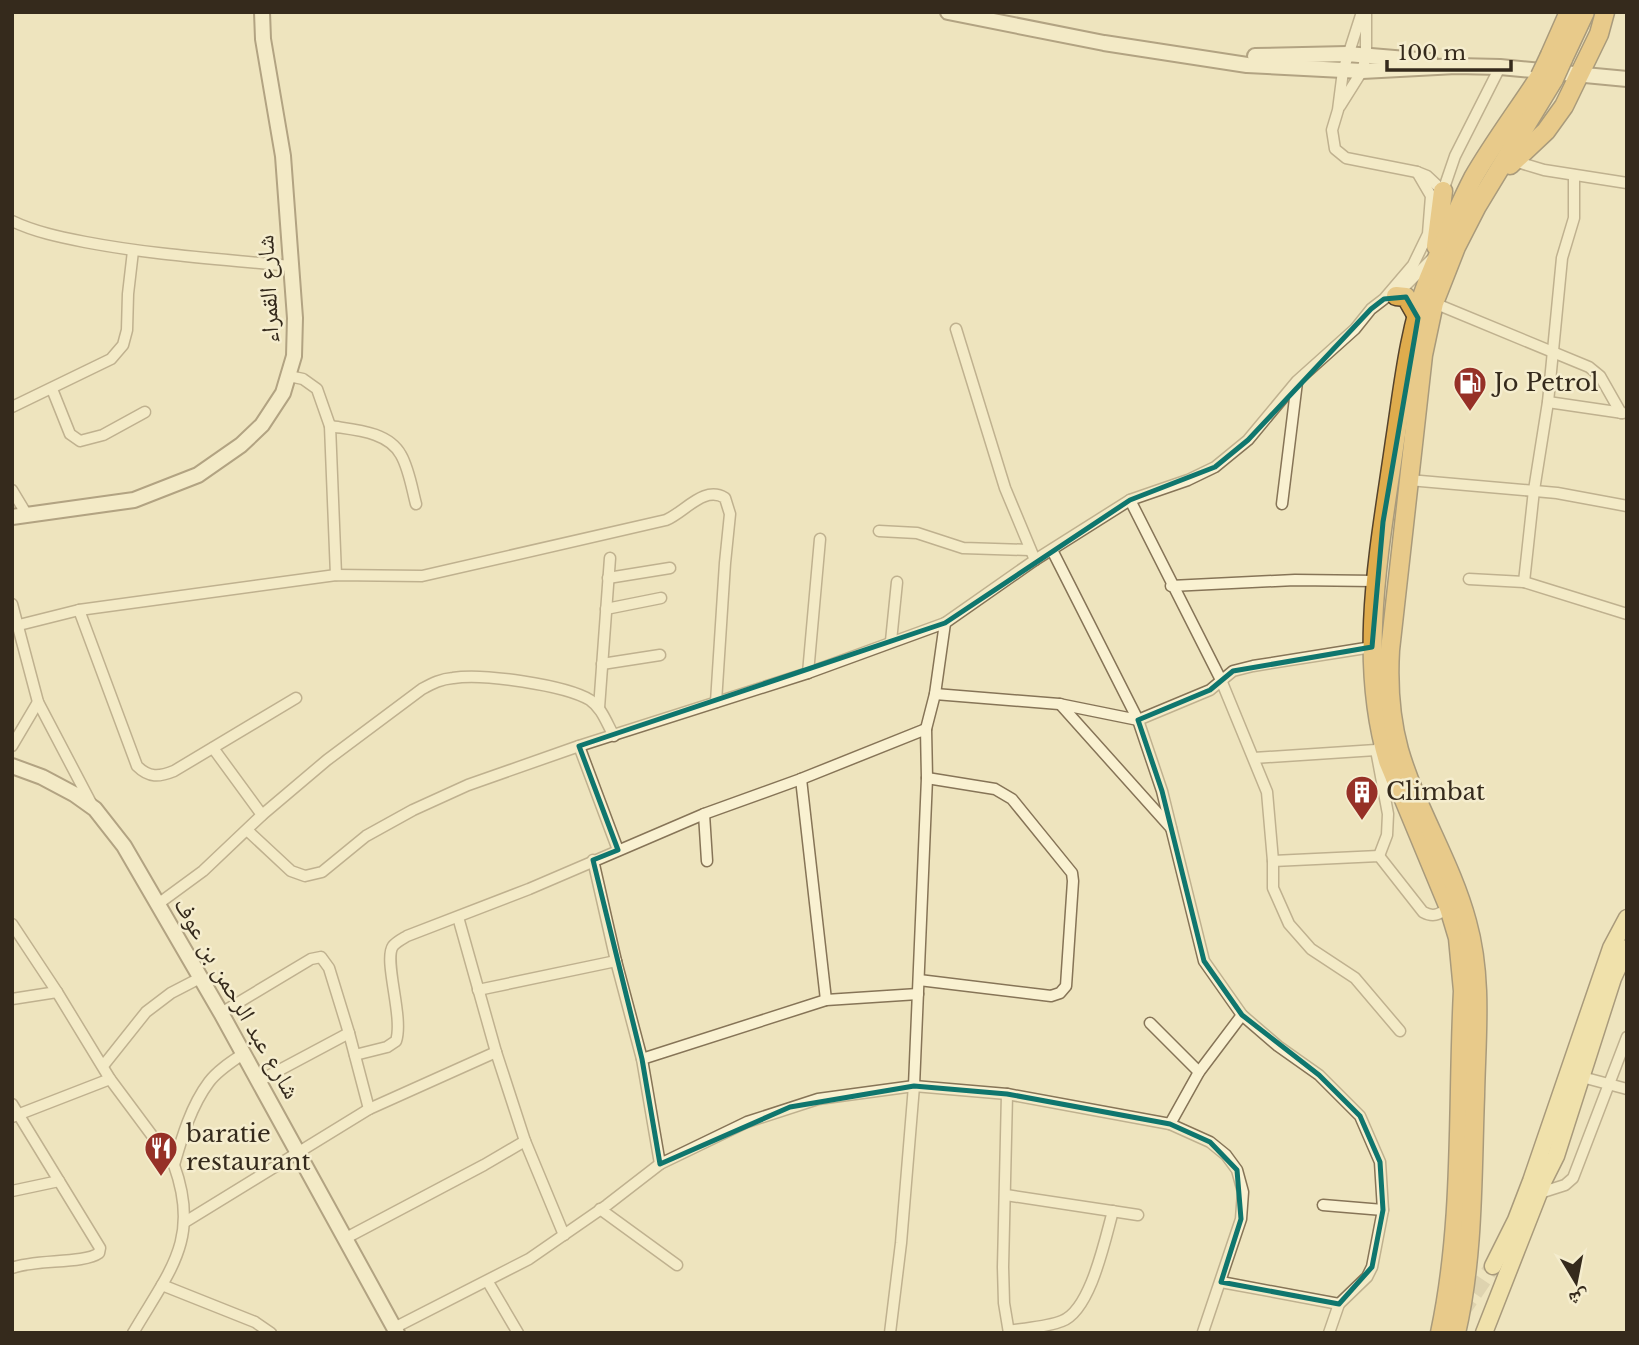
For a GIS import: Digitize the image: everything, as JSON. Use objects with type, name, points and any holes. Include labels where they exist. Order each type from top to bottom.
[{"type":"highway","points":[[1557,57],[1569,12]]},
{"type":"highway","points":[[1456,1333],[1467,1264],[1470,1216],[1478,993],[1474,951],[1458,892],[1404,765],[1390,699],[1390,650],[1423,355],[1434,303],[1477,206],[1507,164],[1557,57],[1585,12]]},
{"type":"highway","points":[[1507,164],[1551,125],[1580,76],[1599,34],[1605,12]]},
{"type":"highway","points":[[1440,1333],[1452,1261],[1457,1206],[1463,991],[1458,938],[1450,908],[1380,746],[1372,648],[1376,581],[1398,419],[1418,318],[1434,264],[1474,178],[1547,77]]},
{"type":"highway","points":[[1434,264],[1443,191]]},
{"type":"highway","points":[[1390,297],[1406,297],[1418,318]]},
{"type":"main road","points":[[1493,1266],[1516,1220],[1611,948],[1627,918]]},
{"type":"main road","points":[[1484,1333],[1556,1156],[1582,1077],[1620,979],[1627,948]]},
{"type":"street","name":"شارع القمراء","points":[[252,12],[264,39]]},
{"type":"street","name":"شارع القمراء","points":[[19,516],[134,500],[198,475],[233,452],[262,425],[283,393],[289,376],[296,335],[283,156],[261,12]]},
{"type":"street","points":[[948,12],[1186,57],[1247,65],[1343,71],[1500,66],[1627,79]]},
{"type":"street","points":[[995,12],[1223,54],[1268,57],[1347,54],[1425,60],[1456,66]]},
{"type":"street","points":[[1338,110],[1362,71],[1366,56],[1364,12]]},
{"type":"street","points":[[1364,12],[1343,71],[1331,137],[1335,149],[1342,156],[1422,174],[1450,173]]},
{"type":"street","points":[[1422,174],[1443,191],[1500,66]]},
{"type":"street","points":[[1507,164],[1627,183]]},
{"type":"street","points":[[1390,297],[1413,265],[1428,234],[1431,196],[1422,174]]},
{"type":"street","points":[[1524,582],[1534,491],[1548,402],[1562,258],[1574,218],[1574,175]]},
{"type":"street","points":[[12,221],[26,228],[133,251],[290,266]]},
{"type":"street","points":[[12,407],[111,359],[123,345],[127,330],[133,251]]},
{"type":"street","points":[[247,830],[291,871],[313,876],[323,872],[366,836],[439,797],[579,746],[808,673],[945,622],[1035,560],[1130,500],[1215,467],[1248,440],[1297,382],[1354,330],[1371,309],[1434,264]]},
{"type":"street","points":[[1434,303],[1595,371],[1624,413]]},
{"type":"street","points":[[956,329],[1005,488],[1035,560]]},
{"type":"street","points":[[289,376],[303,379],[317,389],[330,426],[336,575]]},
{"type":"street","points":[[1282,504],[1297,382]]},
{"type":"street","points":[[52,388],[69,434],[80,441],[103,435],[145,412]]},
{"type":"street","points":[[1548,402],[1624,413]]},
{"type":"street","points":[[330,426],[372,433],[388,442],[401,454],[416,504]]},
{"type":"street","points":[[1409,480],[1577,496],[1627,506]]},
{"type":"street","points":[[12,490],[19,516]]},
{"type":"street","points":[[19,625],[79,610],[336,575],[422,576],[666,520],[712,493],[720,495],[729,504],[730,514],[724,563],[716,702]]},
{"type":"street","points":[[1130,500],[1171,586],[1221,680],[1267,792],[1273,888],[1289,924],[1311,950],[1355,978],[1401,1031]]},
{"type":"street","points":[[879,531],[917,533],[963,548],[984,551],[1030,550]]},
{"type":"street","points":[[808,673],[820,539]]},
{"type":"street","points":[[1052,550],[1138,720],[1163,791],[1205,961],[1242,1015],[1319,1075],[1360,1116],[1380,1162],[1383,1210],[1371,1267],[1367,1277],[1339,1304],[1329,1333]]},
{"type":"street","points":[[598,708],[610,558]]},
{"type":"street","points":[[608,578],[670,568]]},
{"type":"street","points":[[1469,579],[1524,582],[1627,614]]},
{"type":"street","points":[[1171,586],[1295,580],[1376,581]]},
{"type":"street","points":[[891,641],[898,582]]},
{"type":"street","points":[[606,609],[662,598]]},
{"type":"street","points":[[12,604],[38,702],[95,809]]},
{"type":"street","points":[[79,610],[137,766],[144,774],[162,776],[296,698]]},
{"type":"street","points":[[890,1333],[901,1242],[914,1086],[927,778],[926,729],[935,694],[945,622]]},
{"type":"street","points":[[935,694],[1059,704],[1138,720],[1210,690],[1233,671],[1372,648]]},
{"type":"street","points":[[602,664],[660,654]]},
{"type":"street","points":[[158,904],[203,872],[262,815],[327,760],[436,681],[456,677],[513,680],[570,692],[592,701],[614,736]]},
{"type":"street","points":[[12,746],[38,702]]},
{"type":"street","points":[[1059,704],[1173,830]]},
{"type":"street","points":[[355,1055],[387,1047],[396,1041],[398,1017],[390,956],[393,946],[407,936],[704,814],[802,779],[926,729]]},
{"type":"street","points":[[579,746],[618,850]]},
{"type":"street","points":[[1254,758],[1380,746],[1388,814],[1387,835],[1379,856]]},
{"type":"street","points":[[213,748],[262,815]]},
{"type":"street","name":"شارع عبد الرحمن بن عوف","points":[[12,766],[55,783],[95,809],[124,846],[221,1013],[395,1330]]},
{"type":"street","points":[[919,980],[1051,996],[1059,993],[1066,986],[1073,881],[1066,864],[1005,793],[927,778]]},
{"type":"street","points":[[802,779],[827,1000]]},
{"type":"street","points":[[704,814],[707,861]]},
{"type":"street","points":[[1273,861],[1379,856]]},
{"type":"street","points":[[1379,856],[1423,912],[1430,916],[1450,908]]},
{"type":"street","points":[[593,860],[615,961],[642,1059],[660,1164]]},
{"type":"street","points":[[458,917],[496,1052],[525,1141],[564,1236]]},
{"type":"street","points":[[12,925],[110,1079],[174,1165],[178,1177],[186,1222],[178,1255],[132,1333]]},
{"type":"street","points":[[221,1013],[311,959],[321,957],[327,962],[369,1109]]},
{"type":"street","points":[[478,990],[615,961]]},
{"type":"street","points":[[103,1066],[146,1012],[172,993],[200,978]]},
{"type":"street","points":[[12,999],[57,992]]},
{"type":"street","points":[[642,1059],[827,1000],[918,994]]},
{"type":"street","points":[[1170,1124],[1199,1072],[1242,1015]]},
{"type":"street","points":[[1150,1023],[1199,1072]]},
{"type":"street","points":[[259,1081],[349,1034]]},
{"type":"street","points":[[1540,1193],[1565,1185],[1573,1178],[1627,1037]]},
{"type":"street","points":[[186,1222],[369,1109],[496,1052]]},
{"type":"street","points":[[174,1165],[184,1133],[209,1082],[243,1054]]},
{"type":"street","points":[[1582,1077],[1627,1089]]},
{"type":"street","points":[[16,1116],[110,1079]]},
{"type":"street","points":[[395,1330],[488,1282],[564,1236],[660,1164],[747,1122],[818,1099],[914,1086],[1007,1094],[1170,1124],[1210,1142],[1226,1155],[1237,1170],[1243,1192],[1241,1219],[1203,1332]]},
{"type":"street","points":[[1007,1094],[1003,1279],[1009,1332],[1064,1321],[1075,1312],[1084,1300],[1113,1211]]},
{"type":"street","points":[[12,1104],[16,1116],[97,1244],[99,1253],[90,1257],[35,1262],[12,1268]]},
{"type":"street","points":[[346,1238],[525,1141]]},
{"type":"street","points":[[12,1191],[59,1181]]},
{"type":"street","points":[[1006,1195],[1138,1215]]},
{"type":"street","points":[[1323,1205],[1383,1210]]},
{"type":"street","points":[[600,1209],[677,1265]]},
{"type":"street","points":[[488,1282],[517,1333]]},
{"type":"street","points":[[1222,1282],[1339,1304]]},
{"type":"street","points":[[162,1285],[255,1322],[271,1333]]},
{"type":"highlighted area","points":[[1406,297],[1418,318],[1383,522],[1372,647],[1233,671],[1210,690],[1138,720],[1162,791],[1204,961],[1242,1015],[1319,1075],[1360,1116],[1380,1162],[1383,1210],[1372,1267],[1339,1304],[1221,1282],[1241,1219],[1237,1170],[1210,1142],[1170,1124],[1007,1094],[914,1086],[790,1107],[660,1164],[642,1059],[593,860],[618,850],[579,746],[945,623],[1130,500],[1215,467],[1248,440],[1371,309],[1384,299]]},
{"type":"tunnel","points":[[1461,1313],[1493,1266]]},
{"type":"place","name":"Jo Petrol","points":[[1470,413]]},
{"type":"place","name":"Climbat","points":[[1362,822]]},
{"type":"place","name":"baratie restaurant","points":[[161,1178]]}]
